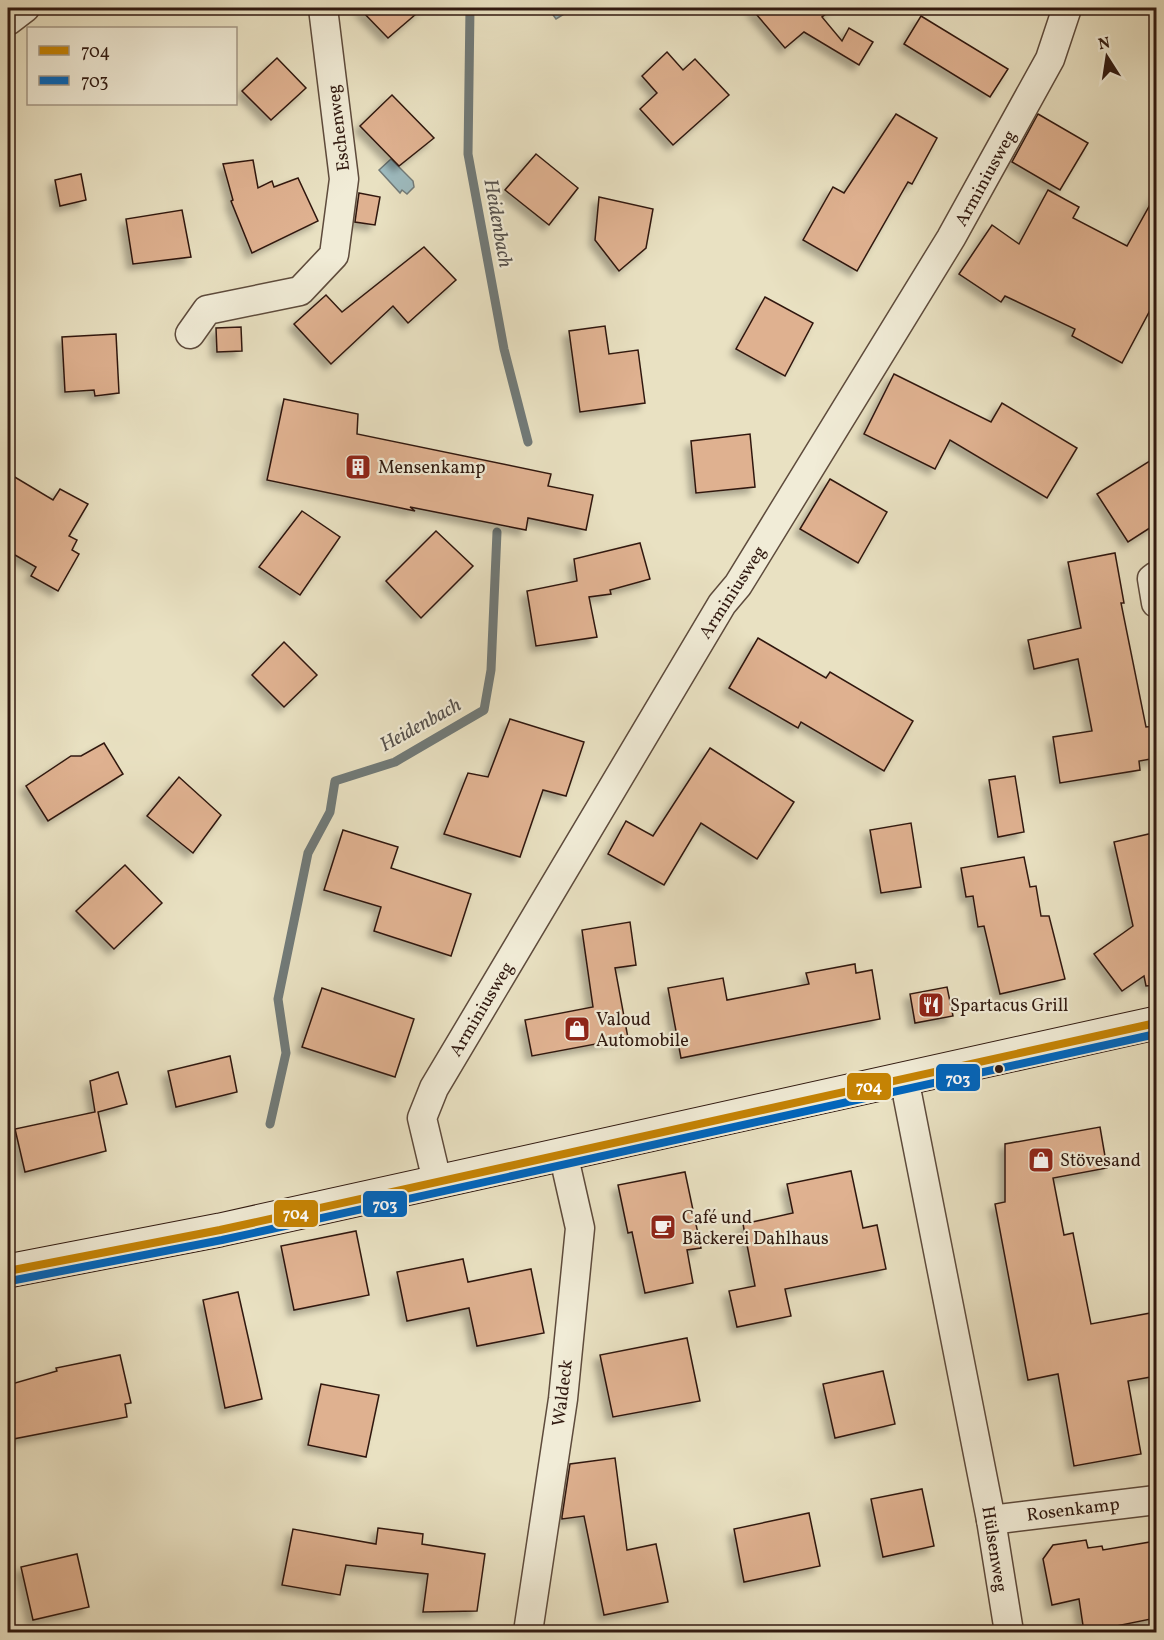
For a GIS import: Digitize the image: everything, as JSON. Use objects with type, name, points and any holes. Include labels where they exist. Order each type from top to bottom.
[{"type":"main road","points":[[8,1271],[197,1235],[1156,1023]]},
{"type":"street","points":[[8,21],[25,8]]},
{"type":"street","name":"Eschenweg","points":[[190,334],[207,310],[300,291],[334,255],[344,179],[323,8]]},
{"type":"street","name":"Arminiusweg","points":[[437,1181],[422,1118],[434,1088],[722,604],[738,585],[951,238],[1050,59],[1067,8]]},
{"type":"street","points":[[1156,576],[1152,579],[1156,603]]},
{"type":"street","name":"Hülsenweg","points":[[904,1078],[991,1520],[1009,1632]]},
{"type":"street","name":"Waldeck","points":[[528,1632],[563,1399],[580,1228],[563,1153]]},
{"type":"street","name":"Rosenkamp","points":[[991,1520],[1156,1500]]},
{"type":"water","points":[[548,8],[574,8],[556,19]]},
{"type":"water","points":[[391,159],[413,181],[414,187],[407,194],[402,190],[400,193],[379,170]]},
{"type":"building","points":[[359,8],[423,8],[388,38]]},
{"type":"building","points":[[751,8],[834,8],[822,17],[842,41],[849,28],[873,42],[859,65],[804,32],[785,48]]},
{"type":"building","points":[[921,16],[1008,69],[990,97],[904,44]]},
{"type":"building","points":[[667,52],[683,70],[695,59],[729,95],[673,145],[640,109],[657,93],[642,76]]},
{"type":"building","points":[[277,58],[306,88],[271,120],[242,91]]},
{"type":"building","points":[[392,95],[434,138],[399,166],[360,126]]},
{"type":"building","points":[[896,114],[937,138],[912,184],[908,182],[857,271],[803,240],[833,187],[844,193]]},
{"type":"building","points":[[1038,114],[1088,143],[1060,190],[1012,162]]},
{"type":"building","points":[[536,154],[578,188],[549,225],[505,190]]},
{"type":"building","points":[[253,160],[258,188],[272,181],[274,187],[298,178],[318,221],[252,253],[231,201],[233,200],[223,164]]},
{"type":"building","points":[[81,174],[86,200],[60,206],[55,180]]},
{"type":"building","points":[[1048,190],[1079,207],[1073,218],[1127,246],[1156,194],[1156,299],[1122,363],[1072,336],[1075,329],[1005,296],[1001,302],[959,274],[992,225],[1019,244]]},
{"type":"building","points":[[359,193],[380,197],[375,225],[355,222]]},
{"type":"building","points":[[599,197],[653,209],[646,248],[619,271],[595,240]]},
{"type":"building","points":[[182,210],[191,257],[133,264],[126,219]]},
{"type":"building","points":[[424,247],[456,280],[408,323],[393,306],[331,364],[294,324],[326,295],[342,312]]},
{"type":"building","points":[[765,297],[813,323],[785,376],[736,349]]},
{"type":"building","points":[[605,326],[609,354],[638,350],[645,403],[580,412],[569,331]]},
{"type":"building","points":[[241,327],[242,351],[217,352],[216,328]]},
{"type":"building","points":[[116,334],[119,393],[95,396],[94,390],[65,392],[62,337]]},
{"type":"building","points":[[894,374],[991,422],[1002,403],[1077,448],[1047,498],[950,440],[935,469],[864,434]]},
{"type":"building","name":"Mensenkamp","points":[[284,399],[358,414],[357,434],[551,474],[548,486],[593,495],[586,530],[528,518],[526,530],[410,507],[415,511],[267,480]]},
{"type":"building","points":[[750,434],[755,487],[696,493],[691,441]]},
{"type":"building","points":[[1156,457],[1156,524],[1128,542],[1097,494]]},
{"type":"building","points":[[8,473],[53,500],[60,489],[88,504],[69,536],[77,540],[72,550],[79,554],[58,591],[31,576],[36,567],[8,551]]},
{"type":"building","points":[[830,479],[887,512],[858,563],[800,529]]},
{"type":"building","points":[[302,511],[340,537],[300,595],[259,567]]},
{"type":"building","points":[[436,531],[473,566],[421,618],[386,581]]},
{"type":"building","points":[[640,543],[650,579],[610,590],[611,594],[589,597],[597,637],[536,646],[527,591],[577,581],[574,559]]},
{"type":"building","points":[[1115,553],[1124,603],[1121,603],[1146,727],[1156,726],[1156,758],[1139,761],[1140,770],[1060,783],[1053,737],[1092,731],[1078,659],[1034,669],[1028,640],[1081,628],[1068,562]]},
{"type":"building","points":[[758,638],[826,678],[830,672],[913,721],[884,771],[801,722],[798,728],[729,688]]},
{"type":"building","points":[[284,642],[317,675],[284,707],[252,675]]},
{"type":"building","points":[[510,719],[584,742],[566,796],[543,790],[520,857],[444,834],[468,773],[488,777]]},
{"type":"building","points":[[104,743],[123,774],[48,821],[26,786],[71,756],[81,756]]},
{"type":"building","points":[[710,748],[794,802],[757,859],[701,823],[664,885],[608,854],[626,821],[653,836]]},
{"type":"building","points":[[1015,776],[1024,832],[998,837],[989,780]]},
{"type":"building","points":[[179,777],[221,815],[193,853],[147,816]]},
{"type":"building","points":[[911,823],[921,887],[881,893],[870,830]]},
{"type":"building","points":[[343,830],[398,847],[391,868],[471,894],[451,956],[374,931],[381,907],[324,890]]},
{"type":"building","points":[[1153,833],[1156,847],[1156,985],[1146,986],[1144,976],[1122,991],[1094,954],[1133,926],[1114,842]]},
{"type":"building","points":[[1024,857],[1030,887],[1036,886],[1041,916],[1049,916],[1065,979],[1000,994],[984,926],[978,927],[973,896],[966,897],[961,868]]},
{"type":"building","points":[[125,865],[162,903],[114,949],[76,911]]},
{"type":"building","points":[[630,922],[636,965],[615,968],[628,1038],[532,1056],[525,1020],[593,1007],[582,930]]},
{"type":"building","points":[[855,964],[856,973],[872,970],[880,1019],[681,1058],[668,988],[723,978],[727,1000],[809,984],[806,973]]},
{"type":"building","points":[[947,987],[953,1016],[915,1023],[910,994]]},
{"type":"building","points":[[322,988],[414,1019],[395,1077],[302,1047]]},
{"type":"building","points":[[230,1056],[237,1092],[176,1107],[168,1071]]},
{"type":"building","points":[[118,1072],[127,1104],[98,1112],[106,1151],[25,1172],[15,1129],[95,1112],[90,1081]]},
{"type":"building","points":[[1100,1127],[1107,1168],[1053,1178],[1064,1235],[1073,1233],[1091,1324],[1156,1312],[1156,1376],[1128,1381],[1141,1454],[1074,1466],[1058,1374],[1028,1380],[995,1204],[1005,1202],[1005,1144]]},
{"type":"building","points":[[851,1171],[863,1228],[877,1225],[886,1269],[785,1289],[791,1316],[737,1327],[729,1291],[755,1286],[743,1224],[793,1213],[787,1184]]},
{"type":"building","points":[[685,1172],[701,1248],[687,1250],[693,1283],[645,1293],[632,1232],[628,1233],[618,1185]]},
{"type":"building","points":[[356,1231],[369,1295],[294,1310],[281,1246]]},
{"type":"building","points":[[463,1259],[468,1282],[531,1269],[544,1333],[477,1346],[469,1308],[407,1321],[397,1272]]},
{"type":"building","points":[[238,1292],[262,1399],[225,1408],[203,1300]]},
{"type":"building","points":[[687,1338],[700,1401],[613,1417],[600,1355]]},
{"type":"building","points":[[120,1355],[131,1403],[125,1404],[127,1417],[8,1440],[8,1385],[57,1371],[56,1368]]},
{"type":"building","points":[[883,1371],[895,1424],[835,1438],[823,1384]]},
{"type":"building","points":[[321,1384],[379,1395],[366,1457],[308,1445]]},
{"type":"building","points":[[615,1458],[627,1550],[656,1544],[668,1602],[604,1615],[584,1516],[562,1519],[562,1517],[570,1464]]},
{"type":"building","points":[[922,1489],[934,1546],[883,1557],[871,1499]]},
{"type":"building","points":[[809,1513],[820,1566],[744,1582],[734,1529]]},
{"type":"building","points":[[378,1528],[423,1534],[422,1544],[485,1554],[477,1611],[423,1612],[428,1574],[346,1565],[340,1595],[282,1585],[293,1529],[376,1544]]},
{"type":"building","points":[[1086,1540],[1088,1548],[1102,1546],[1103,1550],[1156,1541],[1156,1618],[1111,1627],[1112,1632],[1084,1632],[1079,1599],[1052,1605],[1043,1559],[1053,1545]]},
{"type":"building","points":[[77,1554],[89,1607],[33,1620],[21,1567]]},
{"type":"waterway","name":"Heidenbach","points":[[470,8],[468,154],[504,349],[528,442]]},
{"type":"waterway","name":"Heidenbach","points":[[270,1124],[286,1053],[278,999],[308,853],[330,812],[335,781],[395,762],[484,710],[491,670],[497,532]]},
{"type":"transit line","name":"704","points":[[8,1271],[220,1230],[1156,1023]]},
{"type":"transit line","name":"703","points":[[10,1281],[222,1240],[1156,1034]]},
{"type":"place","name":"Mensenkamp","points":[[358,467]]},
{"type":"place","name":"Spartacus Grill","points":[[931,1005]]},
{"type":"place","name":"Valoud Automobile","points":[[577,1029]]},
{"type":"place","name":"Stövesand","points":[[1041,1160]]},
{"type":"place","name":"Café und Bäckerei Dahlhaus","points":[[663,1227]]}]
